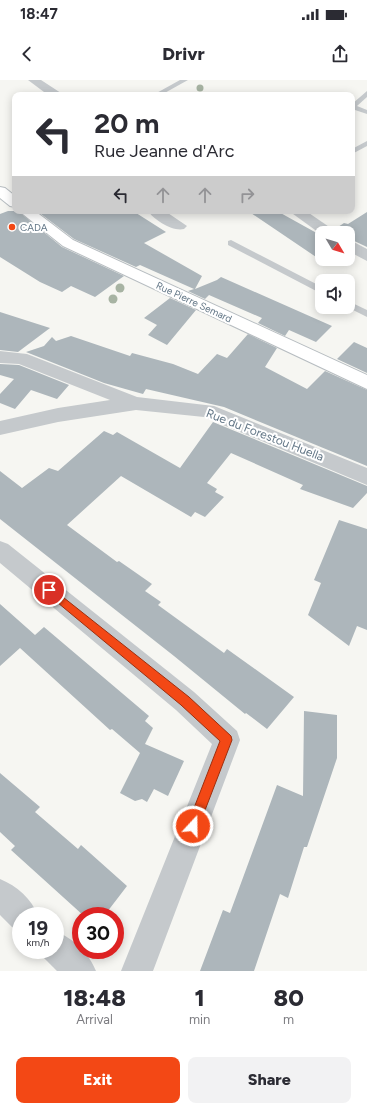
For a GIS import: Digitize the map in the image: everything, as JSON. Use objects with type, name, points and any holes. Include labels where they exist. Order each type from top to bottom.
[{"type":"main road","points":[[0,191],[12,201]]},
{"type":"main road","name":"Rue Pierre Semard","points":[[30,214],[68,243],[367,383]]},
{"type":"street","points":[[34,80],[51,92]]},
{"type":"street","points":[[160,214],[179,226]]},
{"type":"street","points":[[301,214],[319,226]]},
{"type":"street","points":[[355,248],[366,255]]},
{"type":"street","name":"Rue du Forestou Huella","points":[[0,357],[21,358],[136,403],[207,411],[345,466],[367,477]]},
{"type":"street","name":"Rue du Forestou Huella","points":[[0,428],[58,415],[136,403]]},
{"type":"street","points":[[0,550],[185,701],[227,740],[137,971]]},
{"type":"street","points":[[0,894],[14,907]]},
{"type":"street","points":[[64,956],[80,971]]},
{"type":"lane","points":[[162,92],[185,80]]},
{"type":"lane","points":[[355,105],[367,93]]},
{"type":"lane","points":[[355,108],[367,112]]},
{"type":"lane","points":[[355,150],[367,143]]},
{"type":"lane","points":[[231,243],[315,287]]},
{"type":"lane","points":[[355,308],[367,314]]},
{"type":"building","points":[[12,211],[12,214],[22,214],[62,247],[124,276],[95,297],[71,286],[62,292],[40,282],[0,257],[0,214]]},
{"type":"building","points":[[367,212],[367,247],[355,241],[355,226],[340,226],[344,223],[348,224]]},
{"type":"building","points":[[41,214],[138,214],[166,232],[144,243],[202,276],[195,289],[221,277],[332,326],[316,342],[289,330],[285,336],[258,323],[262,318],[209,295],[205,299],[188,291],[194,289],[140,265],[136,267],[74,239]]},
{"type":"building","points":[[252,214],[282,214],[315,232],[315,256]]},
{"type":"building","points":[[170,298],[196,310],[167,345],[148,335],[157,325],[144,318]]},
{"type":"building","points":[[0,312],[50,328],[18,352],[0,350]]},
{"type":"building","points":[[248,334],[277,348],[265,367],[307,389],[325,371],[367,390],[367,466],[224,407],[146,389],[143,394],[104,383],[26,352],[44,346],[52,337],[56,341],[71,336],[130,356],[132,353],[173,364],[198,374],[217,354],[227,358]]},
{"type":"building","points":[[354,342],[367,348],[367,373],[337,359]]},
{"type":"building","points":[[0,364],[19,365],[69,385],[57,399],[31,390],[15,409],[0,403],[0,394],[14,379],[0,375]]},
{"type":"building","points":[[213,422],[367,486],[367,493],[353,508],[300,489],[303,485],[231,453],[207,483],[217,489],[215,492],[224,497],[205,517],[195,512],[191,517],[121,476],[67,525],[117,562],[119,561],[152,584],[145,591],[161,602],[158,605],[224,653],[227,649],[294,697],[267,729],[246,713],[245,714],[0,519],[0,471],[22,488],[49,468],[58,471],[104,431],[113,435],[117,432],[180,468]]},
{"type":"building","points":[[339,520],[367,529],[367,630],[357,626],[349,646],[308,615],[321,583],[314,580]]},
{"type":"building","points":[[0,604],[35,635],[44,627],[149,716],[145,721],[153,728],[145,744],[184,761],[168,796],[154,789],[147,802],[142,799],[135,801],[120,793],[140,753],[112,729],[110,730],[20,648],[0,666]]},
{"type":"building","points":[[304,711],[337,715],[337,758],[307,847],[304,847],[288,898],[280,894],[254,971],[200,971],[223,910],[230,913],[277,785],[303,796]]},
{"type":"building","points":[[0,773],[40,807],[35,812],[78,849],[81,845],[127,886],[111,907],[74,907],[11,850],[15,846],[0,832]]},
{"type":"place","name":"CADA","points":[[12,227]]},
{"type":"route","points":[[49,590],[185,701],[227,740],[193,826]]}]
